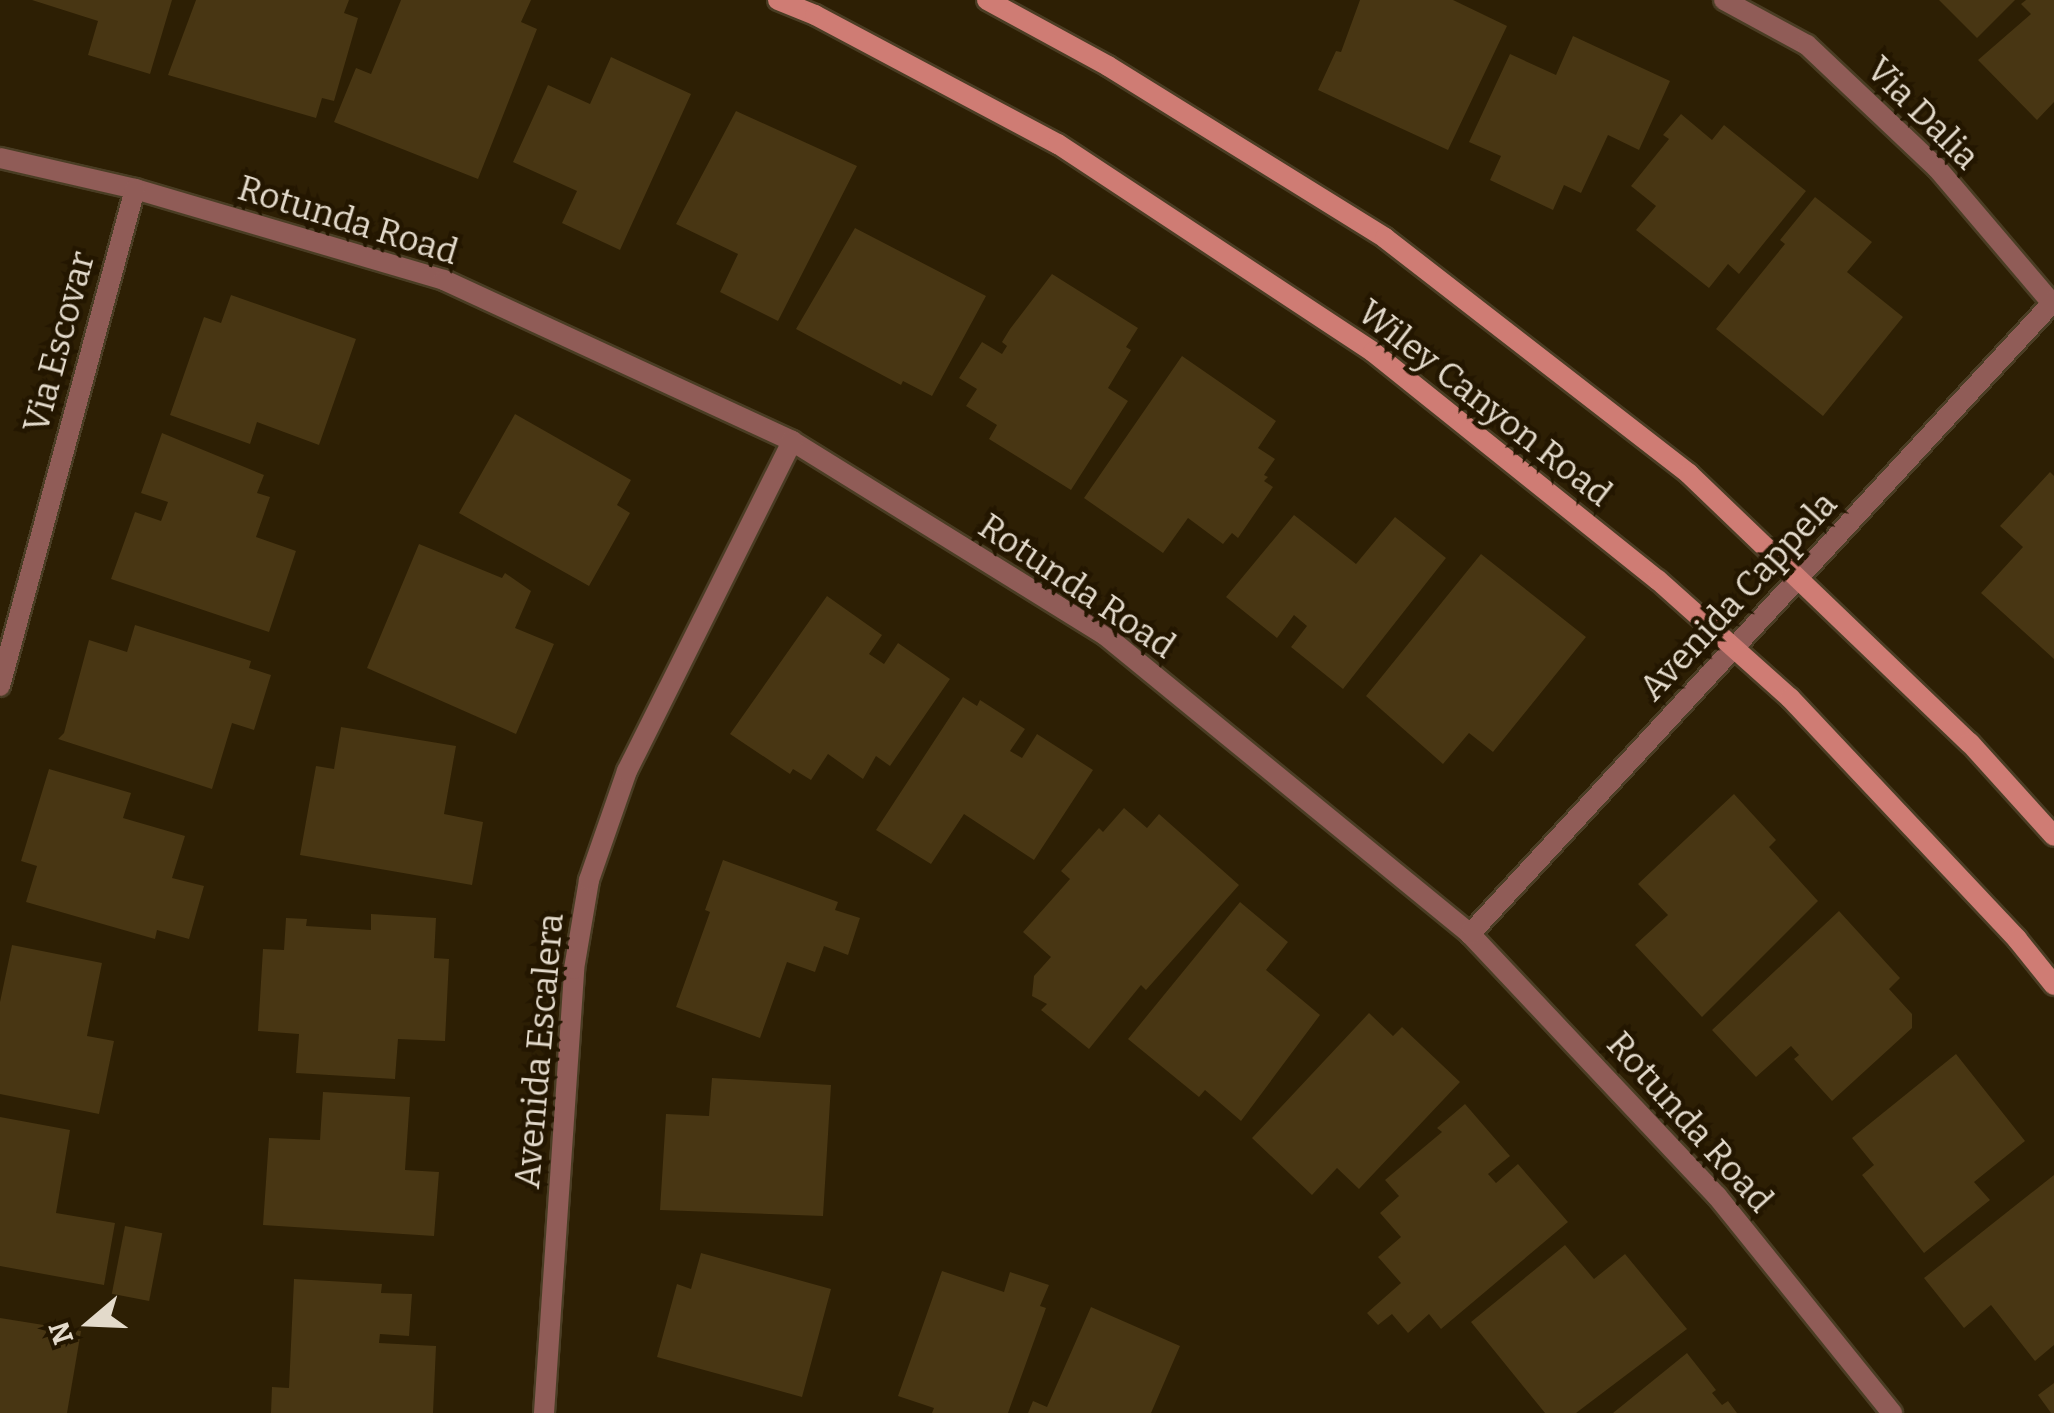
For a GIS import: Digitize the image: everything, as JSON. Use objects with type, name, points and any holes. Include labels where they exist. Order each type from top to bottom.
[{"type":"main road","name":"Wiley Canyon Road","points":[[778,0],[816,15],[1058,144],[1373,352],[1658,580],[1790,698],[2017,939],[2054,985]]},
{"type":"main road","name":"Wiley Canyon Road","points":[[987,0],[1108,66],[1385,238],[1689,474],[1970,743],[2054,836]]},
{"type":"street","name":"Via Dalia","points":[[1724,0],[1806,45],[1937,168],[2053,302]]},
{"type":"street","name":"Rotunda Road","points":[[0,158],[134,189],[444,280],[792,441],[1104,636],[1470,934],[1718,1196],[1892,1413]]},
{"type":"street","name":"Via Escovar","points":[[0,686],[134,189]]},
{"type":"street","name":"Avenida Cappela","points":[[1470,934],[2053,302]]},
{"type":"street","name":"Avenida Escalera","points":[[544,1413],[574,970],[590,880],[627,771],[792,441]]},
{"type":"building","points":[[32,0],[172,0],[150,74],[88,55],[98,21]]},
{"type":"building","points":[[196,0],[349,0],[344,13],[358,18],[334,101],[322,98],[316,118],[168,75]]},
{"type":"building","points":[[401,0],[531,0],[521,22],[537,29],[478,179],[334,122],[356,68],[371,74]]},
{"type":"building","points":[[1360,0],[1453,0],[1507,26],[1448,150],[1318,90],[1336,51],[1341,52]]},
{"type":"building","points":[[1939,0],[2015,0],[1977,38]]},
{"type":"building","points":[[2026,0],[2054,0],[2054,102],[2037,120],[1978,60],[2031,14],[2021,4]]},
{"type":"building","points":[[1573,36],[1670,81],[1639,150],[1608,135],[1581,193],[1564,185],[1553,210],[1490,180],[1501,156],[1469,142],[1510,54],[1556,75]]},
{"type":"building","points":[[611,57],[691,94],[620,250],[562,223],[577,191],[513,162],[548,85],[590,104]]},
{"type":"building","points":[[736,111],[857,166],[778,321],[720,292],[738,254],[676,224]]},
{"type":"building","points":[[1681,114],[1712,140],[1724,125],[1806,191],[1739,274],[1728,264],[1709,288],[1636,230],[1656,206],[1631,186],[1669,139],[1663,135]]},
{"type":"building","points":[[1815,197],[1872,242],[1847,272],[1903,317],[1823,416],[1716,329],[1785,244],[1780,240]]},
{"type":"building","points":[[855,228],[986,296],[932,396],[903,381],[901,385],[796,329]]},
{"type":"building","points":[[1052,274],[1138,328],[1126,347],[1131,350],[1108,388],[1128,401],[1071,490],[989,439],[997,425],[966,406],[977,389],[959,378],[982,342],[1002,354],[1007,346],[1002,342],[1010,329]]},
{"type":"building","points":[[231,295],[356,339],[319,445],[257,422],[250,444],[170,415],[204,317],[221,323]]},
{"type":"building","points":[[1182,356],[1276,421],[1258,448],[1275,459],[1264,475],[1268,477],[1264,481],[1273,487],[1238,538],[1232,533],[1223,544],[1188,518],[1163,553],[1084,498]]},
{"type":"building","points":[[515,414],[631,480],[617,505],[630,513],[589,586],[459,513]]},
{"type":"building","points":[[162,433],[264,475],[257,493],[270,497],[256,537],[296,551],[269,632],[111,579],[135,512],[161,521],[168,502],[141,493]]},
{"type":"building","points":[[2050,472],[2054,476],[2054,659],[1981,593],[2023,547],[2000,526]]},
{"type":"building","points":[[1294,515],[1356,564],[1395,517],[1446,558],[1343,689],[1291,647],[1307,626],[1294,615],[1277,638],[1226,597]]},
{"type":"building","points":[[419,544],[502,578],[505,573],[531,591],[515,628],[554,644],[516,734],[367,668]]},
{"type":"building","points":[[1481,554],[1586,637],[1493,752],[1469,733],[1443,764],[1366,696]]},
{"type":"building","points":[[827,596],[882,635],[869,654],[884,664],[898,643],[950,679],[890,766],[876,756],[863,779],[828,754],[811,780],[793,769],[790,774],[730,734]]},
{"type":"building","points":[[135,625],[251,661],[249,668],[271,675],[254,730],[232,723],[212,789],[58,739],[64,733],[89,640],[127,652]]},
{"type":"building","points":[[963,697],[977,706],[980,700],[1025,729],[1010,751],[1022,758],[1037,734],[1093,770],[1034,860],[964,814],[931,864],[876,830]]},
{"type":"building","points":[[341,727],[456,746],[444,814],[483,822],[472,885],[300,855],[316,766],[334,769]]},
{"type":"building","points":[[49,769],[131,793],[123,818],[185,836],[172,878],[204,886],[189,939],[157,930],[155,939],[26,902],[37,866],[21,861]]},
{"type":"building","points":[[1734,794],[1776,840],[1769,847],[1818,901],[1702,1017],[1635,945],[1668,915],[1638,884]]},
{"type":"building","points":[[1124,808],[1147,828],[1159,814],[1239,885],[1146,990],[1141,985],[1089,1049],[1041,1010],[1047,1004],[1032,996],[1034,976],[1051,957],[1023,932],[1070,879],[1061,871],[1099,828],[1103,832]]},
{"type":"building","points":[[723,860],[838,902],[835,910],[860,918],[848,955],[824,946],[815,972],[787,962],[760,1038],[676,1007],[710,912],[705,910]]},
{"type":"building","points":[[1240,902],[1288,942],[1266,970],[1320,1015],[1241,1121],[1205,1090],[1199,1097],[1128,1039]]},
{"type":"building","points":[[1839,911],[1900,978],[1889,989],[1912,1014],[1912,1028],[1832,1101],[1794,1059],[1799,1055],[1791,1046],[1756,1077],[1712,1030]]},
{"type":"building","points":[[371,914],[436,918],[434,958],[449,959],[445,1041],[398,1039],[395,1079],[296,1073],[299,1034],[258,1031],[263,949],[284,950],[286,918],[307,919],[306,926],[371,930]]},
{"type":"building","points":[[12,945],[102,963],[87,1036],[114,1041],[99,1114],[0,1094],[0,1002]]},
{"type":"building","points":[[1369,1013],[1393,1036],[1402,1027],[1460,1082],[1359,1189],[1337,1168],[1312,1195],[1252,1138]]},
{"type":"building","points":[[1956,1054],[2025,1141],[1974,1182],[1990,1200],[1924,1253],[1862,1175],[1874,1165],[1852,1138]]},
{"type":"building","points":[[712,1078],[831,1085],[823,1216],[660,1210],[666,1114],[709,1116]]},
{"type":"building","points":[[323,1092],[410,1097],[405,1170],[439,1172],[434,1236],[263,1225],[269,1138],[320,1140]]},
{"type":"building","points":[[1465,1104],[1510,1156],[1488,1174],[1496,1183],[1518,1164],[1568,1222],[1441,1329],[1429,1314],[1408,1333],[1392,1314],[1378,1325],[1367,1313],[1401,1283],[1378,1257],[1401,1237],[1380,1213],[1399,1196],[1385,1180],[1442,1132],[1437,1128]]},
{"type":"building","points":[[0,1117],[70,1130],[56,1213],[115,1223],[104,1285],[0,1266]]},
{"type":"building","points":[[2054,1175],[2054,1345],[2035,1361],[1991,1305],[1964,1328],[1924,1278]]},
{"type":"building","points":[[125,1226],[162,1233],[149,1301],[112,1294]]},
{"type":"building","points":[[1565,1245],[1594,1279],[1625,1254],[1687,1329],[1576,1413],[1545,1413],[1471,1322]]},
{"type":"building","points":[[701,1253],[831,1289],[802,1397],[657,1357],[677,1284],[691,1289]]},
{"type":"building","points":[[942,1271],[1004,1292],[1010,1272],[1049,1285],[1040,1306],[1046,1308],[1008,1413],[932,1413],[934,1408],[898,1396]]},
{"type":"building","points":[[294,1279],[382,1284],[381,1293],[412,1294],[409,1336],[380,1334],[379,1343],[436,1346],[433,1413],[271,1413],[272,1387],[289,1388]]},
{"type":"building","points":[[1091,1307],[1180,1346],[1151,1413],[1028,1413],[1033,1401],[1047,1407]]},
{"type":"building","points":[[0,1318],[81,1331],[67,1413],[0,1413]]},
{"type":"building","points":[[1687,1353],[1716,1390],[1712,1393],[1722,1405],[1728,1401],[1737,1413],[1613,1413]]},
{"type":"building","points":[[2054,1383],[2054,1413],[2051,1413],[2038,1395]]}]
